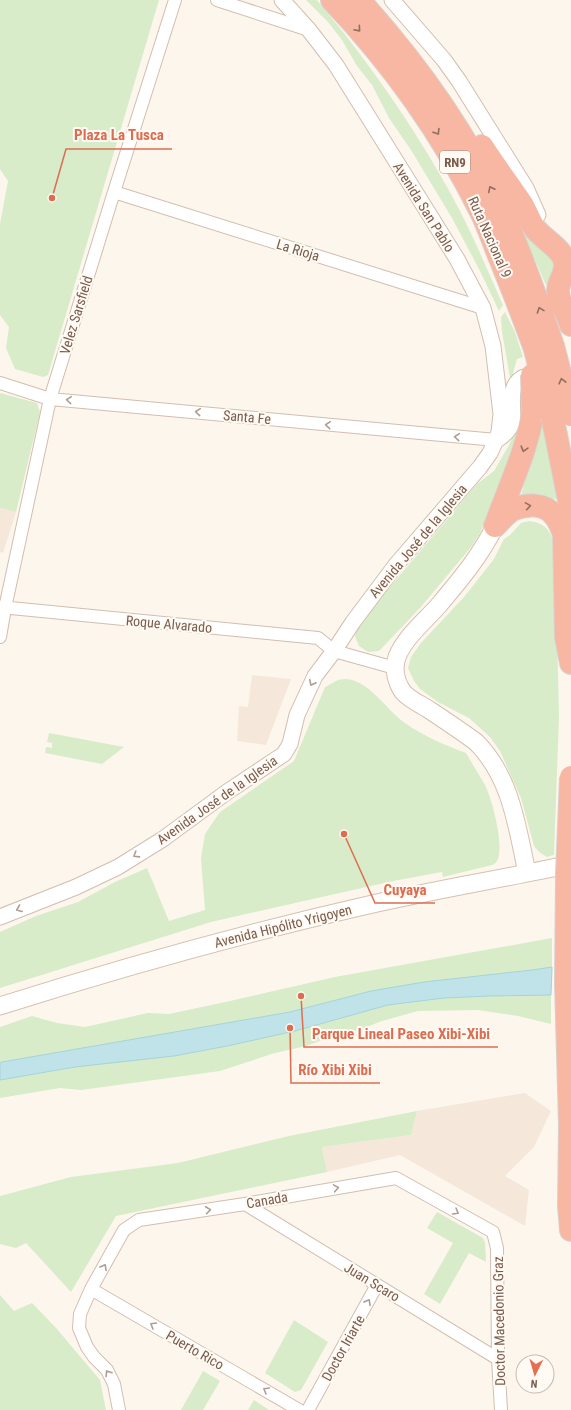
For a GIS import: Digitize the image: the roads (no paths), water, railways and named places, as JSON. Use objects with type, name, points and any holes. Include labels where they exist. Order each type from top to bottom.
[{"type":"highway","name":"Ruta Nacional 9","points":[[332,0],[376,49],[427,117],[466,182],[482,214],[515,294],[535,359],[565,417],[571,510]]},
{"type":"highway","name":"Ruta Nacional 9","points":[[359,0],[390,35],[444,107],[466,143],[498,203],[510,229],[535,359]]},
{"type":"highway","points":[[365,0],[385,15],[406,37],[425,62],[523,206],[534,227],[561,253],[564,258],[565,271],[559,284],[559,300],[570,321]]},
{"type":"highway","points":[[570,321],[568,296],[571,284]]},
{"type":"highway","points":[[495,526],[521,460],[531,424],[523,406],[535,359]]},
{"type":"highway","points":[[495,526],[504,516],[513,510],[523,506],[536,505],[553,513],[560,522],[564,534],[566,637],[571,663]]},
{"type":"highway","points":[[571,778],[567,874],[566,983],[571,1230]]},
{"type":"main road","points":[[547,240],[571,251]]},
{"type":"main road","points":[[495,526],[477,558],[439,605],[410,637],[400,652],[395,668],[399,686],[404,693],[476,742],[496,767],[503,780],[516,822],[527,873]]},
{"type":"main road","name":"Avenida Hipólito Yrigoyen","points":[[0,1006],[107,972],[258,931],[420,894],[571,864]]},
{"type":"street","name":"Velez Sarsfield","points":[[0,637],[2,607],[50,399],[175,0]]},
{"type":"street","points":[[217,0],[309,30]]},
{"type":"street","name":"Avenida San Pablo","points":[[282,0],[309,30],[340,71],[453,252],[483,308],[493,346],[501,414],[500,428],[496,440]]},
{"type":"street","points":[[392,0],[444,60],[459,81],[526,188],[547,240]]},
{"type":"street","name":"La Rioja","points":[[114,192],[483,308]]},
{"type":"street","name":"Santa Fe","points":[[0,383],[50,399],[496,440]]},
{"type":"street","points":[[496,440],[508,430],[513,418],[523,406]]},
{"type":"street","name":"Avenida José de la Iglesia","points":[[0,917],[76,887],[118,867],[163,839],[227,792],[284,754],[290,744],[297,715],[315,676],[395,566],[476,472],[490,453],[496,440]]},
{"type":"street","name":"Roque Alvarado","points":[[2,607],[318,638],[334,651]]},
{"type":"street","points":[[334,651],[395,668]]},
{"type":"street","name":"Canada","points":[[118,1410],[114,1384],[107,1370],[94,1357],[87,1347],[79,1328],[80,1314],[124,1230],[139,1220],[245,1204],[396,1178],[493,1232]]},
{"type":"street","name":"Juan Scaro","points":[[245,1204],[498,1359]]},
{"type":"street","name":"Doctor Macedonio Graz","points":[[493,1232],[497,1248],[498,1359],[501,1410]]},
{"type":"street","name":"Doctor Iriarte","points":[[308,1410],[377,1285]]},
{"type":"street","name":"Puerto Rico","points":[[92,1289],[300,1410]]},
{"type":"water","points":[[552,967],[551,995],[444,998],[388,1005],[295,1031],[227,1046],[174,1056],[75,1067],[0,1080],[0,1063],[2,1062],[290,1012],[371,991],[424,982]]},
{"type":"place","name":"Plaza La Tusca","points":[[52,198]]},
{"type":"place","name":"Cuyaya","points":[[344,834]]},
{"type":"place","name":"Parque Lineal Paseo Xibi-Xibi","points":[[301,996]]},
{"type":"place","name":"Río Xibi Xibi","points":[[290,1028]]}]
